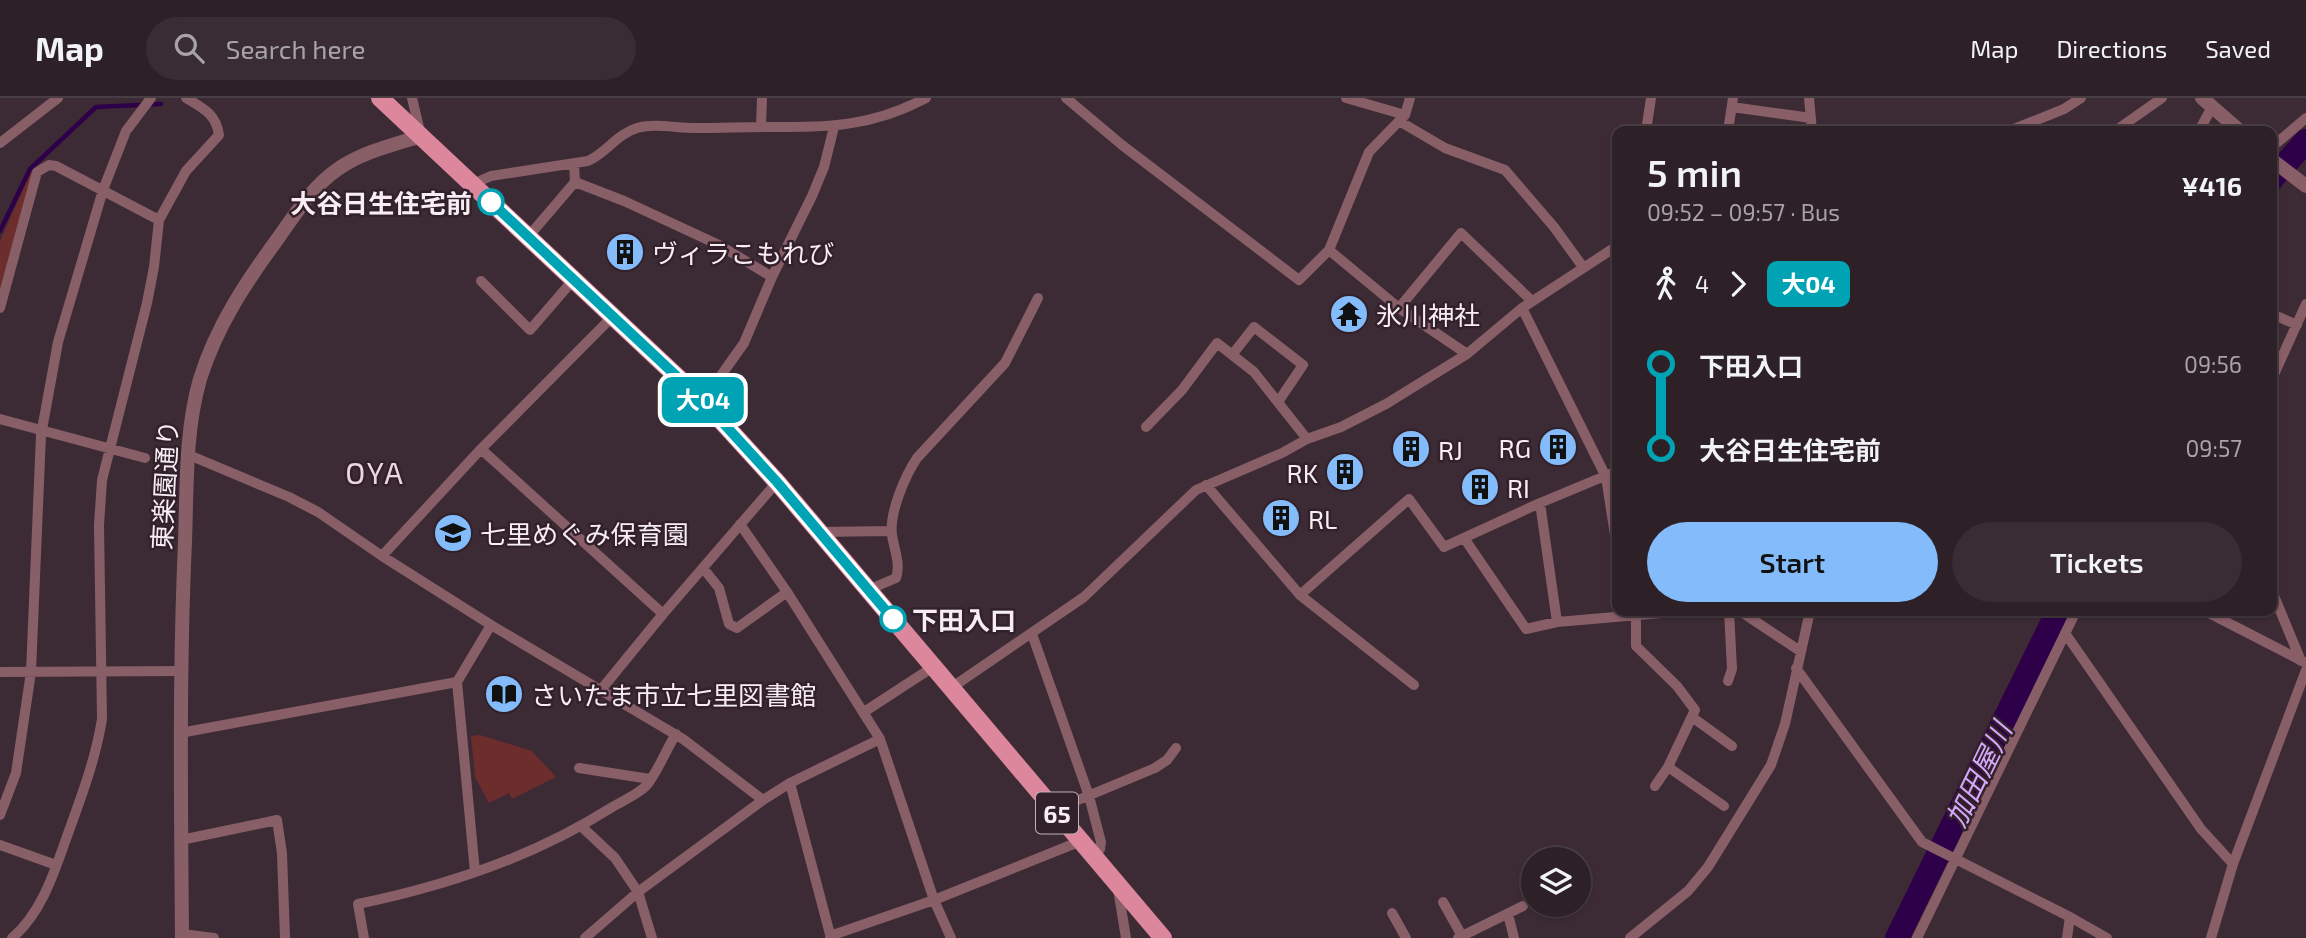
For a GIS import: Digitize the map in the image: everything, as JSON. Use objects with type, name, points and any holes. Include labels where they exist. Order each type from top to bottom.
[{"type":"main road","name":"65","points":[[380,98],[703,401],[819,531],[1163,938]]},
{"type":"street","points":[[0,143],[58,98]]},
{"type":"street","points":[[0,815],[16,773],[31,672],[42,430],[58,342],[103,190],[126,131],[151,98]]},
{"type":"street","points":[[412,98],[421,136]]},
{"type":"street","points":[[761,127],[762,98]]},
{"type":"street","points":[[473,184],[491,176],[574,164],[597,157],[618,138],[636,129],[654,126],[834,127],[885,117],[926,98]]},
{"type":"street","points":[[1066,98],[1122,145],[1299,280],[1329,250],[1369,152],[1402,118],[1410,98]]},
{"type":"street","points":[[1346,98],[1402,118],[1445,148],[1505,170],[1554,227],[1583,267]]},
{"type":"street","points":[[1647,126],[1651,98]]},
{"type":"street","points":[[1810,98],[1812,126]]},
{"type":"street","points":[[2021,126],[2064,109],[2081,98]]},
{"type":"street","points":[[2122,126],[2162,98]]},
{"type":"street","points":[[12,938],[28,922],[41,901],[87,780],[99,740],[102,719],[99,525],[102,480],[147,303],[159,220],[186,171],[219,135],[217,123],[208,112],[192,102]]},
{"type":"street","points":[[1729,126],[1732,102],[1811,118]]},
{"type":"street","points":[[2200,126],[2207,102],[2234,126]]},
{"type":"street","points":[[2277,143],[2306,118]]},
{"type":"street","points":[[703,401],[744,343],[820,177],[834,127]]},
{"type":"street","name":"東楽園通り","points":[[182,936],[181,671],[189,455],[191,426],[200,380],[221,324],[248,280],[320,184],[353,160],[421,136]]},
{"type":"street","points":[[2277,163],[2306,186]]},
{"type":"street","points":[[528,237],[575,182],[574,164]]},
{"type":"street","points":[[0,308],[37,172],[49,165],[56,166],[159,220]]},
{"type":"street","points":[[575,182],[624,201],[719,245],[772,277]]},
{"type":"street","points":[[1399,308],[1461,233],[1527,304],[1606,477],[1612,516]]},
{"type":"street","points":[[951,688],[1084,597],[1196,490],[1386,404],[1467,354],[1527,304],[1612,249]]},
{"type":"street","points":[[1329,250],[1399,308],[1467,354]]},
{"type":"street","points":[[481,281],[530,330],[573,279]]},
{"type":"street","points":[[869,590],[896,578],[899,569],[891,531],[906,473],[1005,363],[1038,299]]},
{"type":"street","points":[[2277,368],[2306,304]]},
{"type":"street","points":[[382,556],[481,449],[613,316]]},
{"type":"street","points":[[2277,316],[2297,325]]},
{"type":"street","points":[[1232,355],[1254,327],[1303,365],[1278,402]]},
{"type":"street","points":[[1146,427],[1182,390],[1217,343],[1254,372],[1307,439]]},
{"type":"street","points":[[0,419],[145,458]]},
{"type":"street","points":[[481,449],[663,614]]},
{"type":"street","points":[[189,455],[289,497],[317,512],[491,625],[676,734],[763,800]]},
{"type":"street","points":[[1300,595],[1409,499],[1444,547],[1612,474]]},
{"type":"street","points":[[600,691],[777,482]]},
{"type":"street","points":[[1206,485],[1300,595],[1414,685]]},
{"type":"street","points":[[1540,503],[1557,622]]},
{"type":"street","points":[[740,524],[880,739],[934,900],[951,938]]},
{"type":"street","points":[[819,531],[891,531]]},
{"type":"street","points":[[1464,538],[1526,629],[1557,622],[1612,616]]},
{"type":"street","points":[[703,568],[719,588],[729,624],[737,628],[786,592]]},
{"type":"street","points":[[2211,938],[2233,864],[2304,665],[2277,603]]},
{"type":"street","points":[[1630,616],[1636,646],[1677,685],[1695,710],[1656,786]]},
{"type":"street","points":[[1728,681],[1732,669],[1729,616]]},
{"type":"street","points":[[1748,616],[1800,651]]},
{"type":"street","points":[[1630,938],[1688,891],[1708,867],[1771,765],[1785,724],[1809,616]]},
{"type":"street","points":[[1917,938],[1950,858],[2074,616]]},
{"type":"street","points":[[2214,616],[2304,665]]},
{"type":"street","points":[[475,872],[457,682],[491,625]]},
{"type":"street","points":[[2065,633],[2201,829],[2233,864]]},
{"type":"street","points":[[1031,634],[1089,796],[1101,842],[1095,856]]},
{"type":"street","points":[[864,712],[933,667]]},
{"type":"street","points":[[1796,668],[1922,842],[2107,938]]},
{"type":"street","points":[[0,672],[181,671]]},
{"type":"street","points":[[180,733],[457,682]]},
{"type":"street","points":[[1692,717],[1732,746]]},
{"type":"street","points":[[364,938],[358,904],[415,892],[475,872],[530,851],[581,827],[645,786],[676,734]]},
{"type":"street","points":[[585,938],[638,892],[763,800],[790,783],[880,739]]},
{"type":"street","points":[[1054,810],[1155,768],[1167,760],[1176,748]]},
{"type":"street","points":[[1668,767],[1724,806]]},
{"type":"street","points":[[579,768],[650,779]]},
{"type":"street","points":[[790,783],[831,937],[934,900],[1081,841]]},
{"type":"street","points":[[181,840],[277,820],[282,853],[285,938]]},
{"type":"street","points":[[581,827],[615,858],[638,892],[652,938]]},
{"type":"street","points":[[0,845],[56,865]]},
{"type":"street","points":[[1117,883],[1126,938]]},
{"type":"street","points":[[1444,902],[1460,937],[1521,907]]},
{"type":"street","points":[[1392,913],[1406,938]]},
{"type":"street","points":[[1508,914],[1514,938]]},
{"type":"street","points":[[2067,938],[2070,917]]},
{"type":"street","points":[[182,936],[214,938]]},
{"type":"shaded area","points":[[34,170],[0,299],[0,241]]},
{"type":"shaded area","points":[[480,735],[532,751],[556,777],[512,799],[509,793],[489,803],[475,777],[471,736]]},
{"type":"waterway","points":[[0,231],[30,169],[96,107],[161,104]]},
{"type":"waterway","name":"加田屋川","points":[[2277,173],[2306,141]]},
{"type":"waterway","name":"加田屋川","points":[[1897,938],[2056,616]]},
{"type":"bus line","name":"大04","points":[[491,202],[703,401],[777,482],[893,619]]},
{"type":"place","name":"大谷日生住宅前","points":[[491,202]]},
{"type":"place","name":"ヴィラこもれび","points":[[625,252]]},
{"type":"place","name":"氷川神社","points":[[1349,314]]},
{"type":"place","name":"RG","points":[[1558,447]]},
{"type":"place","name":"RJ","points":[[1411,449]]},
{"type":"place","name":"RK","points":[[1345,472]]},
{"type":"place","name":"RI","points":[[1480,487]]},
{"type":"place","name":"RL","points":[[1281,518]]},
{"type":"place","name":"七里めぐみ保育園","points":[[453,533]]},
{"type":"place","name":"下田入口","points":[[893,619]]},
{"type":"place","name":"さいたま市立七里図書館","points":[[504,694]]},
{"type":"district","name":"OYA","points":[[375,472]]}]
